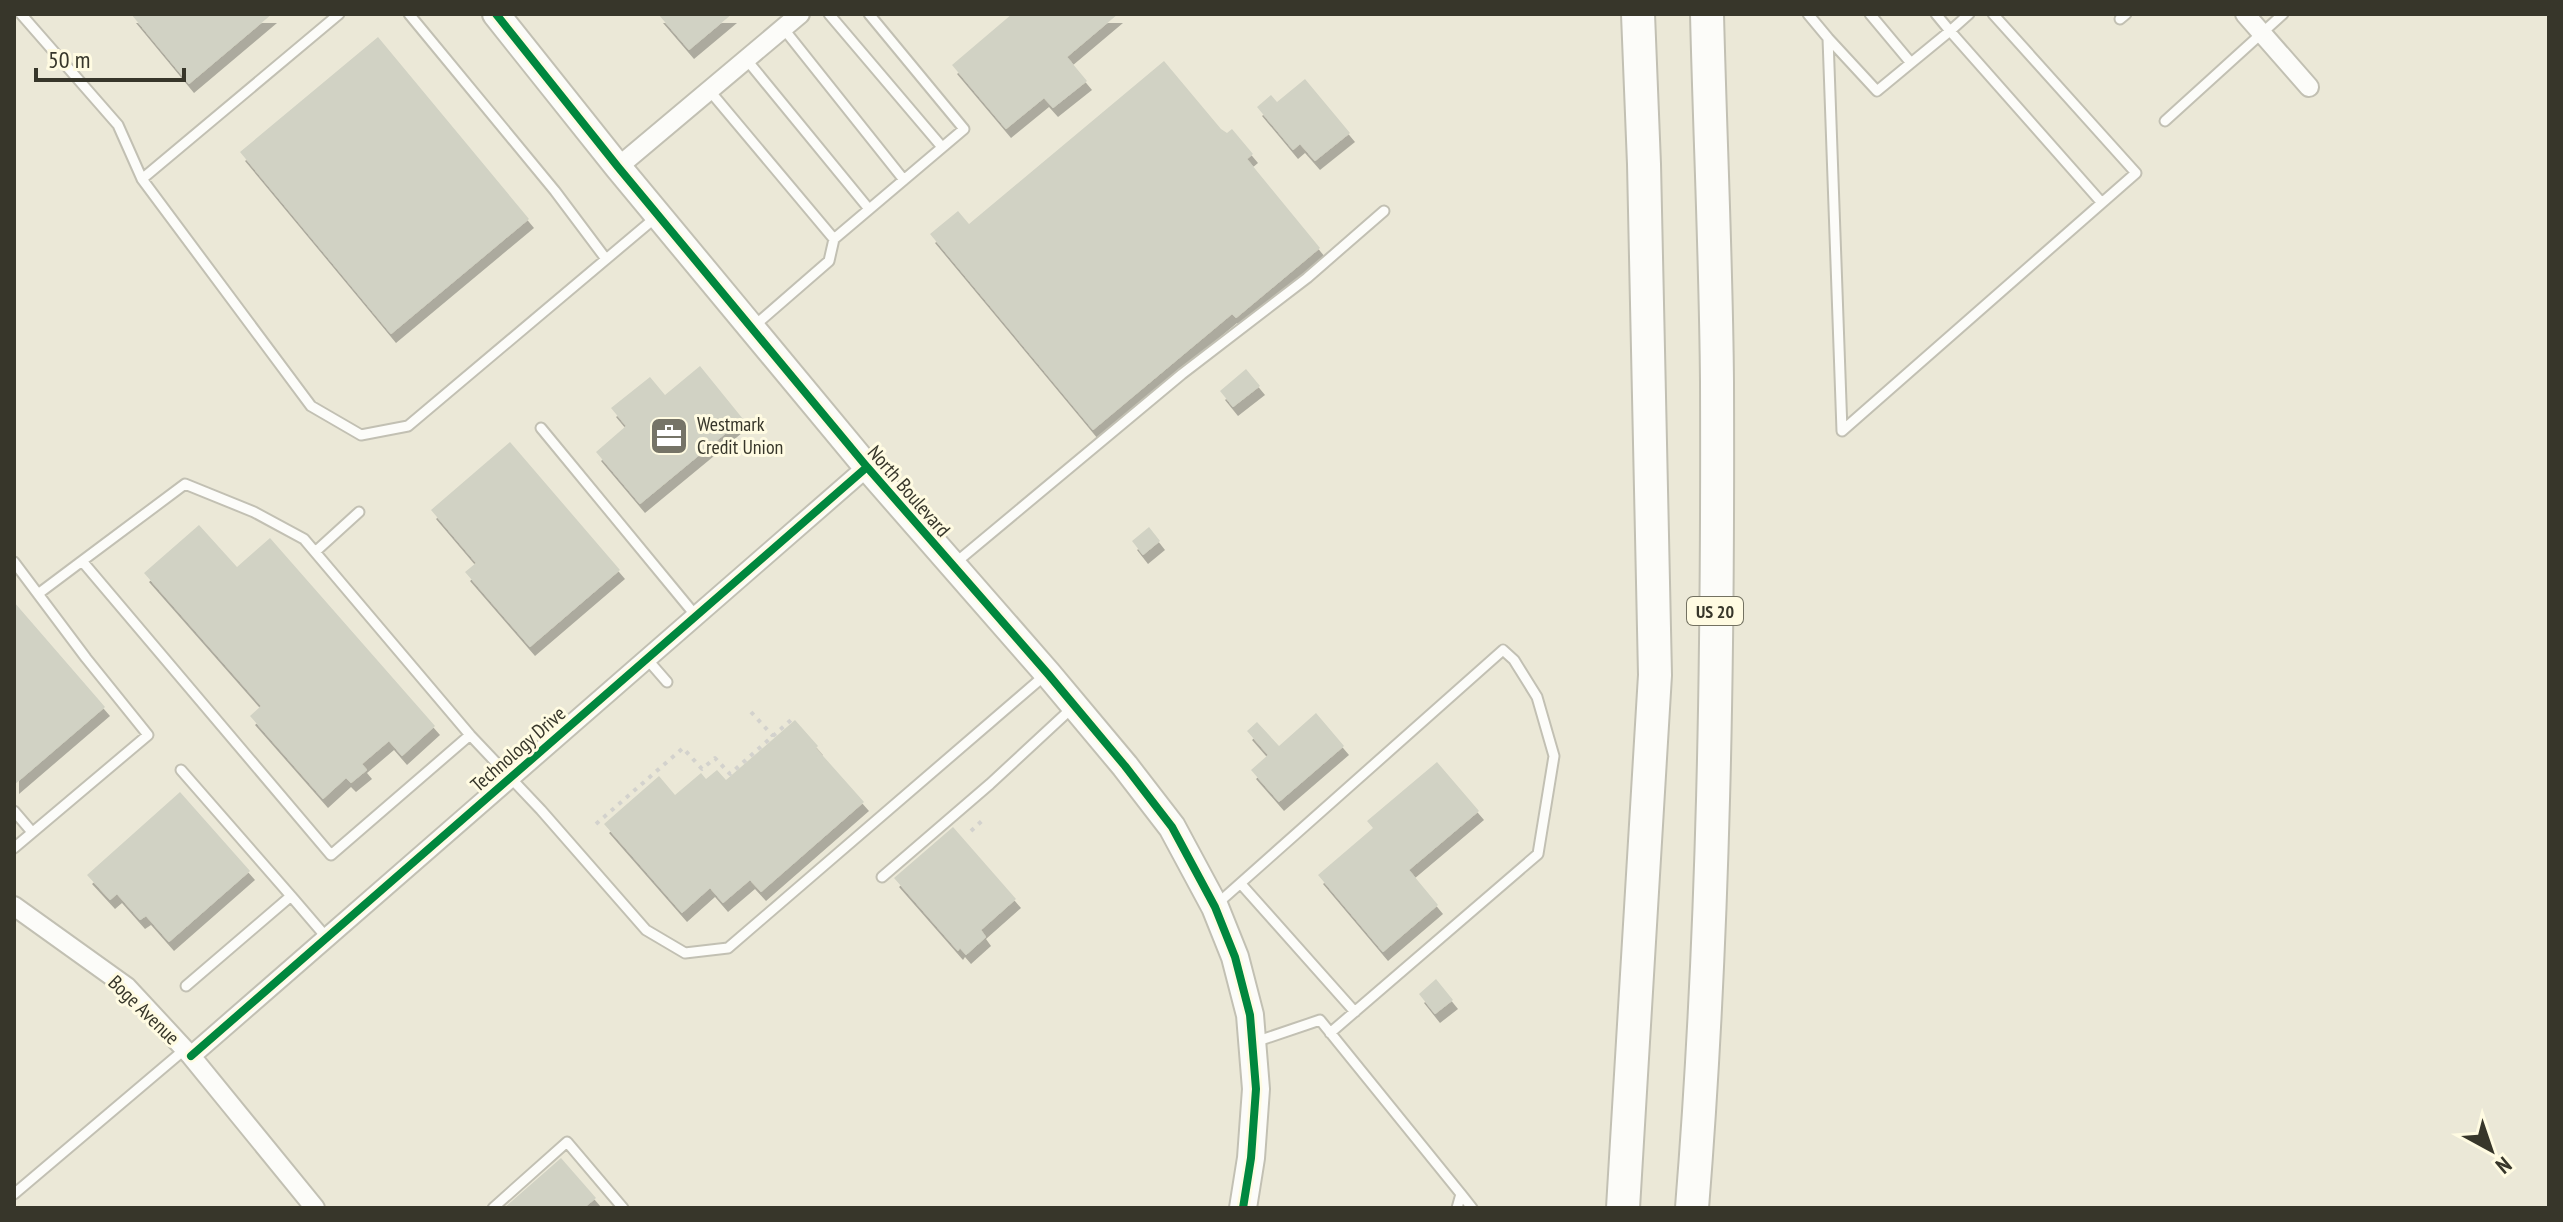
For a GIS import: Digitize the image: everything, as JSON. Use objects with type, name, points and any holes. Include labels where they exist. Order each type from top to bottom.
[{"type":"highway","points":[[1623,1208],[1655,675],[1638,14]]},
{"type":"highway","name":"US 20","points":[[1692,1208],[1699,1120],[1715,746],[1717,380],[1707,14]]},
{"type":"street","name":"North Boulevard","points":[[496,14],[658,216],[867,467],[1075,706],[1172,827],[1215,907],[1235,957],[1250,1015],[1256,1089],[1251,1158],[1243,1208]]},
{"type":"street","points":[[618,167],[800,14]]},
{"type":"street","points":[[2245,14],[2309,87]]},
{"type":"street","name":"Technology Drive","points":[[188,1053],[327,938],[867,467]]},
{"type":"street","name":"Boge Avenue","points":[[14,906],[127,987],[188,1053],[315,1208]]},
{"type":"lane","points":[[21,14],[118,125],[142,179],[311,406],[361,435],[408,426],[658,216]]},
{"type":"lane","points":[[142,179],[339,14]]},
{"type":"lane","points":[[409,14],[555,191],[606,259]]},
{"type":"lane","points":[[829,14],[942,147]]},
{"type":"lane","points":[[753,327],[829,261],[834,239],[964,129],[869,14]]},
{"type":"lane","points":[[1808,14],[1877,91],[1969,14]]},
{"type":"lane","points":[[1870,14],[1911,63]]},
{"type":"lane","points":[[1936,14],[2102,203]]},
{"type":"lane","points":[[1828,38],[1842,431],[2136,173],[1993,14]]},
{"type":"lane","points":[[2165,121],[2283,14]]},
{"type":"lane","points":[[783,28],[904,180]]},
{"type":"lane","points":[[746,59],[869,209]]},
{"type":"lane","points":[[709,90],[834,239]]},
{"type":"lane","points":[[952,565],[1182,374],[1307,278],[1384,211]]},
{"type":"lane","points":[[541,428],[696,616]]},
{"type":"lane","points":[[38,594],[185,484],[254,512],[304,539],[470,735],[541,810],[646,930],[685,953],[728,948],[1048,674]]},
{"type":"lane","points":[[315,552],[359,512]]},
{"type":"lane","points":[[82,561],[331,855],[470,735]]},
{"type":"lane","points":[[14,562],[148,735],[14,848]]},
{"type":"lane","points":[[1215,907],[1503,650],[1514,660],[1537,697],[1554,756],[1538,854],[1330,1033]]},
{"type":"lane","points":[[647,659],[667,682]]},
{"type":"lane","points":[[882,877],[1075,706]]},
{"type":"lane","points":[[181,770],[327,938]]},
{"type":"lane","points":[[14,811],[32,832]]},
{"type":"lane","points":[[1241,884],[1355,1012]]},
{"type":"lane","points":[[186,986],[291,896]]},
{"type":"lane","points":[[1252,1043],[1320,1020],[1472,1208]]},
{"type":"lane","points":[[14,1194],[188,1053]]},
{"type":"lane","points":[[493,1208],[567,1142],[623,1208]]},
{"type":"lane","points":[[1457,1208],[1461,1194]]},
{"type":"path","points":[[751,712],[773,736]]},
{"type":"path","points":[[596,824],[683,748],[702,769],[715,758],[730,774],[791,720]]},
{"type":"path","points":[[971,831],[985,818]]},
{"type":"building","points":[[131,14],[272,14],[189,84]]},
{"type":"building","points":[[658,14],[732,14],[689,50]]},
{"type":"building","points":[[1012,14],[1118,14],[1067,57],[1087,81],[1053,108],[1044,98],[1006,129],[952,65]]},
{"type":"building","points":[[378,37],[529,219],[391,334],[240,152]]},
{"type":"building","points":[[1164,61],[1221,129],[1227,133],[1232,129],[1253,154],[1247,159],[1320,248],[1236,318],[1232,314],[1093,430],[930,234],[958,211],[969,224]]},
{"type":"building","points":[[1305,79],[1350,133],[1315,161],[1300,144],[1293,150],[1257,107],[1271,95],[1277,102]]},
{"type":"building","name":"Westmark Credit Union","points":[[700,366],[743,419],[640,504],[596,452],[626,426],[611,408],[650,377],[665,395]]},
{"type":"building","points":[[1246,369],[1260,386],[1233,407],[1220,391]]},
{"type":"building","points":[[510,442],[620,570],[530,647],[465,572],[476,563],[431,510]]},
{"type":"building","points":[[199,525],[237,567],[270,538],[435,726],[402,756],[389,741],[362,764],[367,770],[351,783],[346,778],[323,799],[250,716],[261,706],[144,573]]},
{"type":"building","points":[[1149,527],[1160,541],[1143,555],[1132,541]]},
{"type":"building","points":[[14,602],[105,707],[14,785]]},
{"type":"building","points":[[1316,713],[1344,746],[1279,802],[1251,770],[1268,755],[1247,731],[1257,722],[1279,746]]},
{"type":"building","points":[[795,720],[864,802],[761,892],[750,880],[723,903],[710,888],[682,913],[604,824],[659,776],[675,795],[701,773],[706,779],[717,770],[726,780]]},
{"type":"building","points":[[1437,762],[1479,811],[1409,870],[1438,905],[1383,952],[1318,875],[1373,828],[1367,821]]},
{"type":"building","points":[[180,792],[250,871],[169,942],[146,916],[140,920],[117,894],[110,900],[87,875]]},
{"type":"building","points":[[953,827],[1016,899],[981,930],[986,937],[966,955],[960,948],[958,951],[894,878]]},
{"type":"building","points":[[1436,979],[1453,1000],[1435,1014],[1419,994]]},
{"type":"building","points":[[561,1158],[596,1198],[584,1208],[504,1208]]},
{"type":"cycle path","points":[[496,14],[618,167],[867,467],[1048,674],[1172,827],[1215,907],[1235,957],[1250,1015],[1256,1089],[1251,1158],[1243,1208]]},
{"type":"cycle path","points":[[191,1056],[867,467]]},
{"type":"place","name":"Westmark Credit Union","points":[[669,436]]}]
